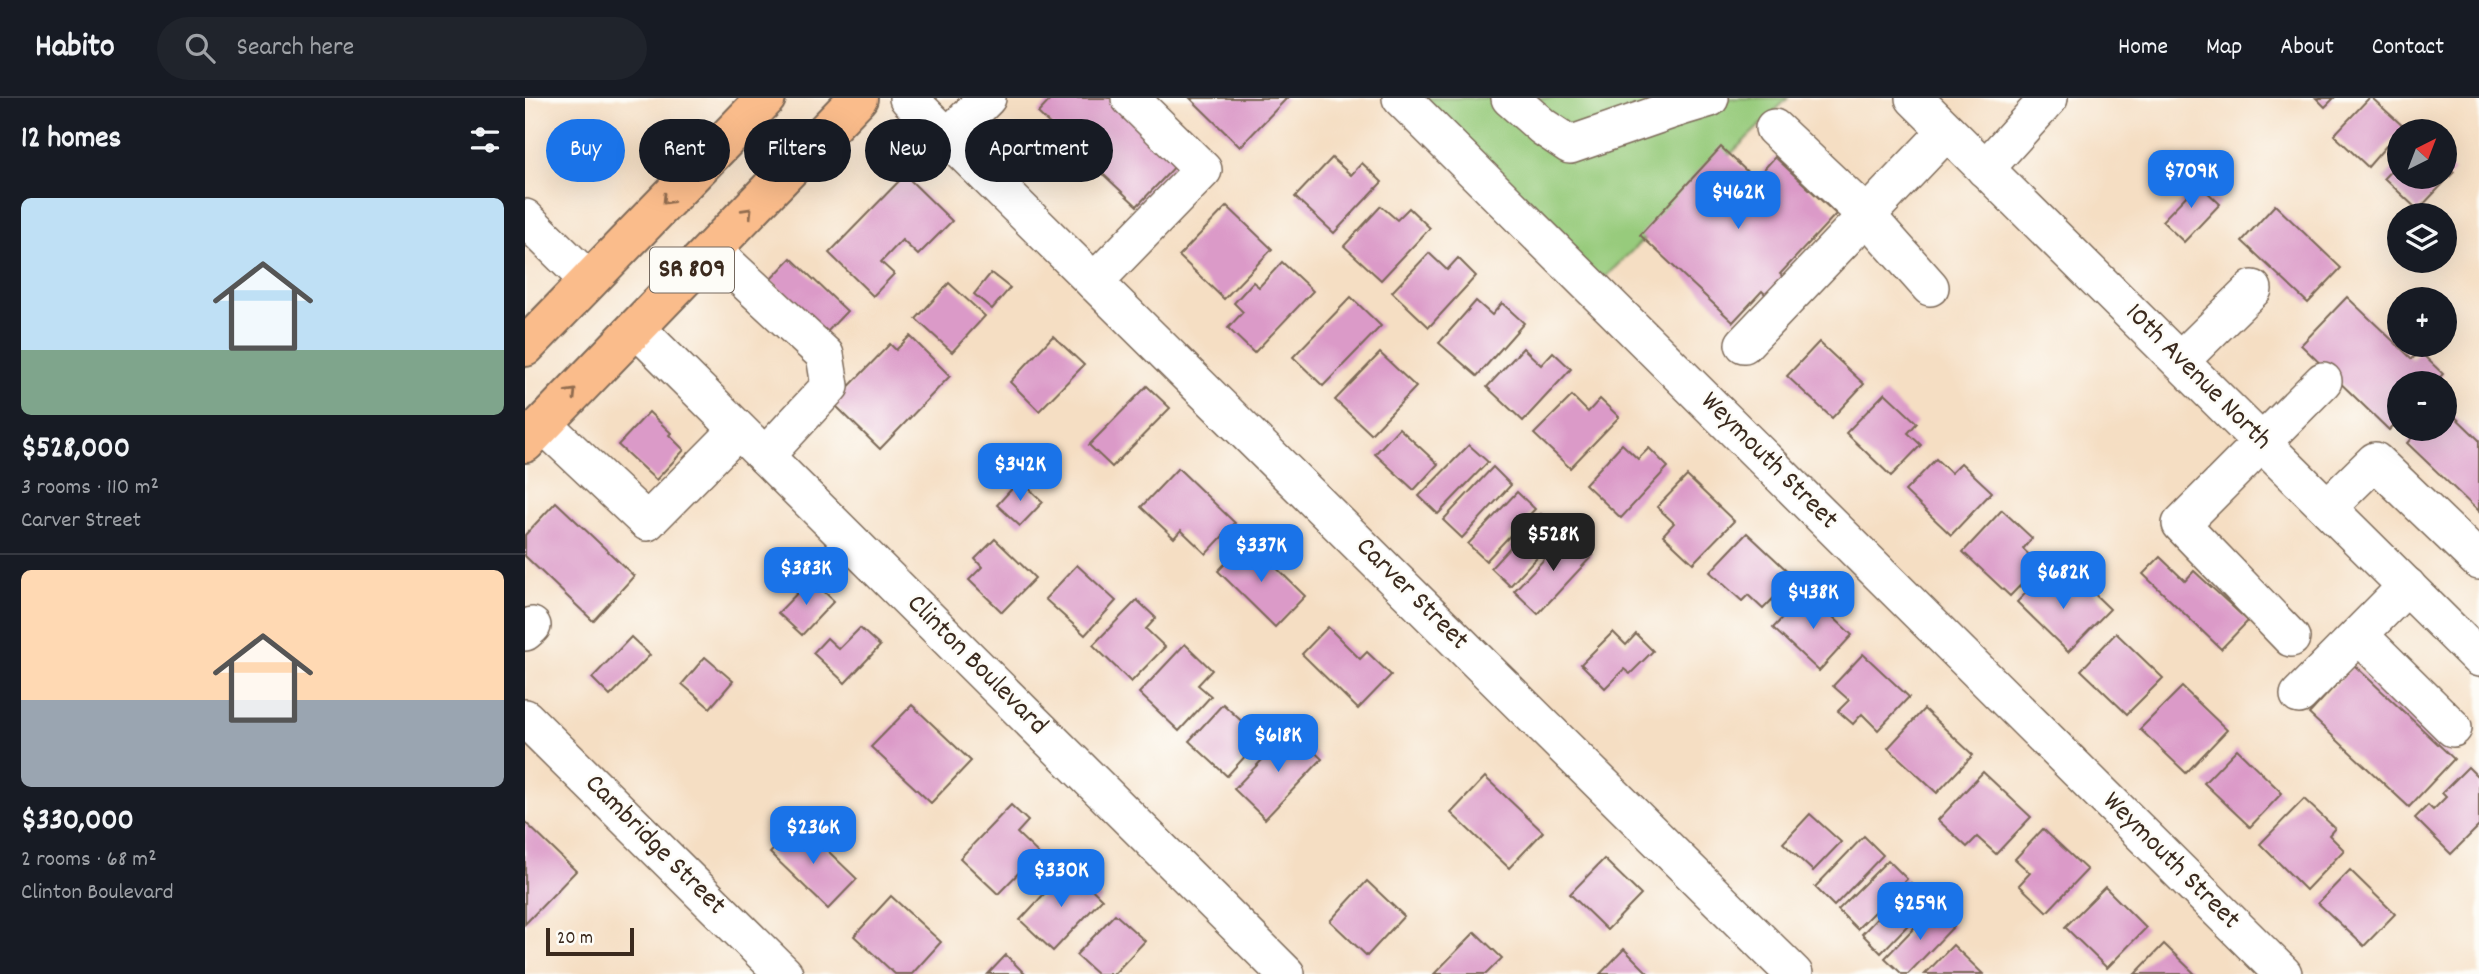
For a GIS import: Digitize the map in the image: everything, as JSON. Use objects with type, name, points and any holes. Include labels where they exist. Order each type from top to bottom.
[{"type":"main road","name":"SR 809","points":[[525,347],[766,98]]},
{"type":"main road","name":"SR 809","points":[[534,433],[858,98]]},
{"type":"street","name":"Carver Street","points":[[908,98],[930,119]]},
{"type":"street","points":[[951,134],[987,98]]},
{"type":"street","points":[[1094,282],[1203,170],[1131,98]]},
{"type":"street","name":"Weymouth Street","points":[[1401,98],[2283,974]]},
{"type":"street","points":[[1510,98],[1543,127],[1570,145],[1687,101]]},
{"type":"street","name":"10th Avenue North","points":[[1914,98],[2479,658]]},
{"type":"street","points":[[1985,169],[2049,98]]},
{"type":"street","points":[[1774,128],[1867,216],[1930,288]]},
{"type":"street","points":[[1744,344],[1947,131]]},
{"type":"street","name":"Carver Street","points":[[951,140],[1794,974]]},
{"type":"street","points":[[525,218],[589,281]]},
{"type":"street","points":[[712,250],[825,355],[831,386],[765,456]]},
{"type":"street","points":[[2180,361],[2253,289]]},
{"type":"street","name":"Clinton Boulevard","points":[[636,328],[1286,974]]},
{"type":"street","points":[[2291,638],[2181,524],[2323,382]]},
{"type":"street","points":[[534,433],[647,522],[738,430]]},
{"type":"street","points":[[2328,507],[2375,461],[2479,561]]},
{"type":"street","points":[[2299,695],[2407,586]]},
{"type":"street","points":[[2358,635],[2453,728]]},
{"type":"street","name":"Cambridge Street","points":[[529,729],[784,974]]},
{"type":"green space","points":[[1401,98],[1788,98],[1593,289]]},
{"type":"building","points":[[1052,98],[1119,98],[1183,158],[1137,206],[1111,182],[1113,119],[1044,119],[1038,113]]},
{"type":"building","points":[[1190,98],[1287,98],[1240,147]]},
{"type":"building","points":[[2316,98],[2334,98],[2325,107]]},
{"type":"building","points":[[2369,98],[2395,119],[2387,119],[2387,145],[2368,167],[2334,135]]},
{"type":"building","points":[[1721,147],[1755,179],[1775,157],[1836,214],[1780,274],[1789,282],[1772,301],[1762,291],[1733,322],[1640,235]]},
{"type":"building","points":[[1332,158],[1351,175],[1362,163],[1382,182],[1334,233],[1295,197]]},
{"type":"building","points":[[2186,172],[2220,204],[2184,242],[2162,221],[2193,189],[2181,178]]},
{"type":"building","points":[[898,182],[912,182],[952,221],[918,255],[902,240],[881,262],[894,274],[873,296],[829,253]]},
{"type":"building","points":[[2396,189],[2438,189],[2425,203],[2411,203]]},
{"type":"building","points":[[2275,205],[2341,268],[2308,303],[2242,241]]},
{"type":"building","points":[[1227,206],[1272,249],[1224,299],[1179,256]]},
{"type":"building","points":[[1381,206],[1397,220],[1409,208],[1430,228],[1381,280],[1344,246]]},
{"type":"building","points":[[1429,253],[1447,270],[1458,258],[1476,276],[1429,327],[1392,292]]},
{"type":"building","points":[[791,258],[847,311],[825,334],[770,280]]},
{"type":"building","points":[[1282,262],[1313,291],[1254,353],[1228,328],[1243,312],[1234,303],[1253,282],[1259,287]]},
{"type":"building","points":[[991,273],[1010,288],[992,309],[974,294]]},
{"type":"building","points":[[949,283],[985,316],[952,352],[916,319]]},
{"type":"building","points":[[1351,297],[1381,326],[1323,386],[1293,357]]},
{"type":"building","points":[[2347,297],[2387,335],[2387,357],[2425,357],[2440,371],[2387,371],[2387,428],[2301,345]]},
{"type":"building","points":[[1476,301],[1492,315],[1502,303],[1524,323],[1477,376],[1439,343]]},
{"type":"building","points":[[910,336],[950,376],[880,449],[833,403],[890,344],[896,350]]},
{"type":"building","points":[[1053,336],[1084,365],[1039,411],[1010,382]]},
{"type":"building","points":[[1819,342],[1864,384],[1832,418],[1787,376]]},
{"type":"building","points":[[1523,348],[1541,365],[1553,352],[1571,369],[1523,421],[1487,387]]},
{"type":"building","points":[[1380,353],[1416,387],[1371,434],[1335,400]]},
{"type":"building","points":[[1147,386],[1170,408],[1112,467],[1089,445]]},
{"type":"building","points":[[1885,393],[1917,423],[1908,433],[1921,445],[1891,476],[1846,433]]},
{"type":"building","points":[[1572,396],[1588,412],[1600,399],[1619,417],[1570,468],[1534,434]]},
{"type":"building","points":[[649,412],[684,450],[656,480],[618,445]]},
{"type":"building","points":[[2457,419],[2479,440],[2479,512],[2407,443],[2457,441]]},
{"type":"building","points":[[1399,428],[1438,464],[1414,490],[1375,454]]},
{"type":"building","points":[[1622,444],[1638,459],[1649,448],[1668,467],[1621,518],[1585,484]]},
{"type":"building","points":[[1469,445],[1488,462],[1438,514],[1419,496]]},
{"type":"building","points":[[1936,459],[1951,473],[1961,463],[1992,492],[1951,535],[1905,491]]},
{"type":"building","points":[[1493,467],[1511,485],[1462,538],[1443,520]]},
{"type":"building","points":[[1178,468],[1235,523],[1206,554],[1181,530],[1174,538],[1141,507]]},
{"type":"building","points":[[1687,476],[1734,521],[1693,563],[1663,535],[1674,523],[1657,507]]},
{"type":"building","points":[[1020,480],[1043,502],[1020,526],[997,505]]},
{"type":"building","points":[[1517,492],[1535,509],[1486,561],[1468,544]]},
{"type":"building","points":[[556,502],[634,576],[593,621],[525,556],[525,535]]},
{"type":"building","points":[[2002,510],[2032,538],[2023,549],[2040,565],[2010,596],[1963,552]]},
{"type":"building","points":[[1541,514],[1560,532],[1510,586],[1491,568]]},
{"type":"building","points":[[1569,533],[1593,555],[1538,614],[1514,591]]},
{"type":"building","points":[[1747,533],[1794,577],[1763,609],[1748,595],[1742,601],[1710,572]]},
{"type":"building","points":[[995,539],[1035,578],[1002,612],[969,580],[982,567],[975,559]]},
{"type":"building","points":[[1248,540],[1305,596],[1275,627],[1218,571]]},
{"type":"building","points":[[2160,557],[2185,581],[2194,571],[2248,621],[2221,649],[2143,574]]},
{"type":"building","points":[[1077,565],[1116,601],[1085,635],[1045,599]]},
{"type":"building","points":[[2044,574],[2067,597],[2082,582],[2110,609],[2068,652],[2017,602]]},
{"type":"building","points":[[811,579],[834,601],[802,635],[778,613]]},
{"type":"building","points":[[1807,592],[1852,635],[1819,671],[1773,628]]},
{"type":"building","points":[[1137,600],[1156,618],[1146,629],[1165,647],[1131,682],[1093,645]]},
{"type":"building","points":[[1328,627],[1360,659],[1367,652],[1391,675],[1358,709],[1302,654]]},
{"type":"building","points":[[860,628],[880,646],[845,683],[813,653],[827,638],[839,649]]},
{"type":"building","points":[[1613,632],[1626,645],[1636,634],[1653,651],[1630,674],[1624,669],[1605,688],[1581,664]]},
{"type":"building","points":[[2116,633],[2163,678],[2127,714],[2081,670]]},
{"type":"building","points":[[631,637],[650,655],[610,696],[592,678]]},
{"type":"building","points":[[1185,644],[1212,670],[1198,685],[1211,696],[1179,731],[1139,693]]},
{"type":"building","points":[[1863,654],[1909,697],[1878,730],[1862,714],[1853,724],[1838,711],[1849,700],[1833,686]]},
{"type":"building","points":[[705,657],[733,681],[710,708],[682,684]]},
{"type":"building","points":[[2354,665],[2454,759],[2409,807],[2309,714]]},
{"type":"building","points":[[2182,687],[2227,730],[2186,773],[2140,729]]},
{"type":"building","points":[[1223,704],[1261,739],[1227,776],[1189,741]]},
{"type":"building","points":[[912,705],[971,761],[931,803],[871,747]]},
{"type":"building","points":[[1924,709],[1973,755],[1937,793],[1888,748]]},
{"type":"building","points":[[1291,730],[1322,759],[1265,819],[1234,789]]},
{"type":"building","points":[[2237,749],[2282,793],[2250,827],[2204,783]]},
{"type":"building","points":[[2468,767],[2479,778],[2479,826],[2451,854],[2415,818],[2428,805],[2433,810],[2446,797],[2442,793]]},
{"type":"building","points":[[1983,772],[2031,817],[1996,854],[1977,837],[1967,847],[1938,820]]},
{"type":"building","points":[[1485,777],[1543,832],[1509,868],[1451,813]]},
{"type":"building","points":[[2304,799],[2335,828],[2329,835],[2344,850],[2306,890],[2260,844]]},
{"type":"building","points":[[1011,805],[1028,821],[1017,833],[1038,853],[998,894],[960,858]]},
{"type":"building","points":[[1810,814],[1841,842],[1813,871],[1783,843]]},
{"type":"building","points":[[525,822],[576,871],[525,924]]},
{"type":"building","points":[[799,823],[857,879],[828,909],[770,853]]},
{"type":"building","points":[[2043,829],[2087,870],[2047,912],[2019,885],[2030,873],[2015,859]]},
{"type":"building","points":[[1864,836],[1883,855],[1834,906],[1815,887]]},
{"type":"building","points":[[1604,859],[1641,895],[1607,930],[1570,894]]},
{"type":"building","points":[[1888,860],[1907,879],[1857,929],[1838,910]]},
{"type":"building","points":[[1069,867],[1102,899],[1053,951],[1020,920]]},
{"type":"building","points":[[2350,870],[2395,914],[2364,946],[2318,903]]},
{"type":"building","points":[[1367,881],[1404,916],[1367,956],[1330,921]]},
{"type":"building","points":[[1911,883],[1930,902],[1881,953],[1862,934]]},
{"type":"building","points":[[2105,887],[2146,928],[2107,968],[2065,927]]},
{"type":"building","points":[[891,896],[941,942],[912,974],[895,974],[854,936]]},
{"type":"building","points":[[1934,907],[1954,926],[1908,974],[1902,974],[1885,958]]},
{"type":"building","points":[[1115,914],[1145,941],[1114,974],[1097,974],[1076,955]]},
{"type":"building","points":[[1475,932],[1502,958],[1486,974],[1434,974]]},
{"type":"building","points":[[2164,944],[2195,974],[2135,974]]},
{"type":"building","points":[[1953,945],[1983,974],[1925,974]]},
{"type":"building","points":[[1624,949],[1649,974],[1600,974]]},
{"type":"building","points":[[1006,955],[1025,974],[988,974]]}]
